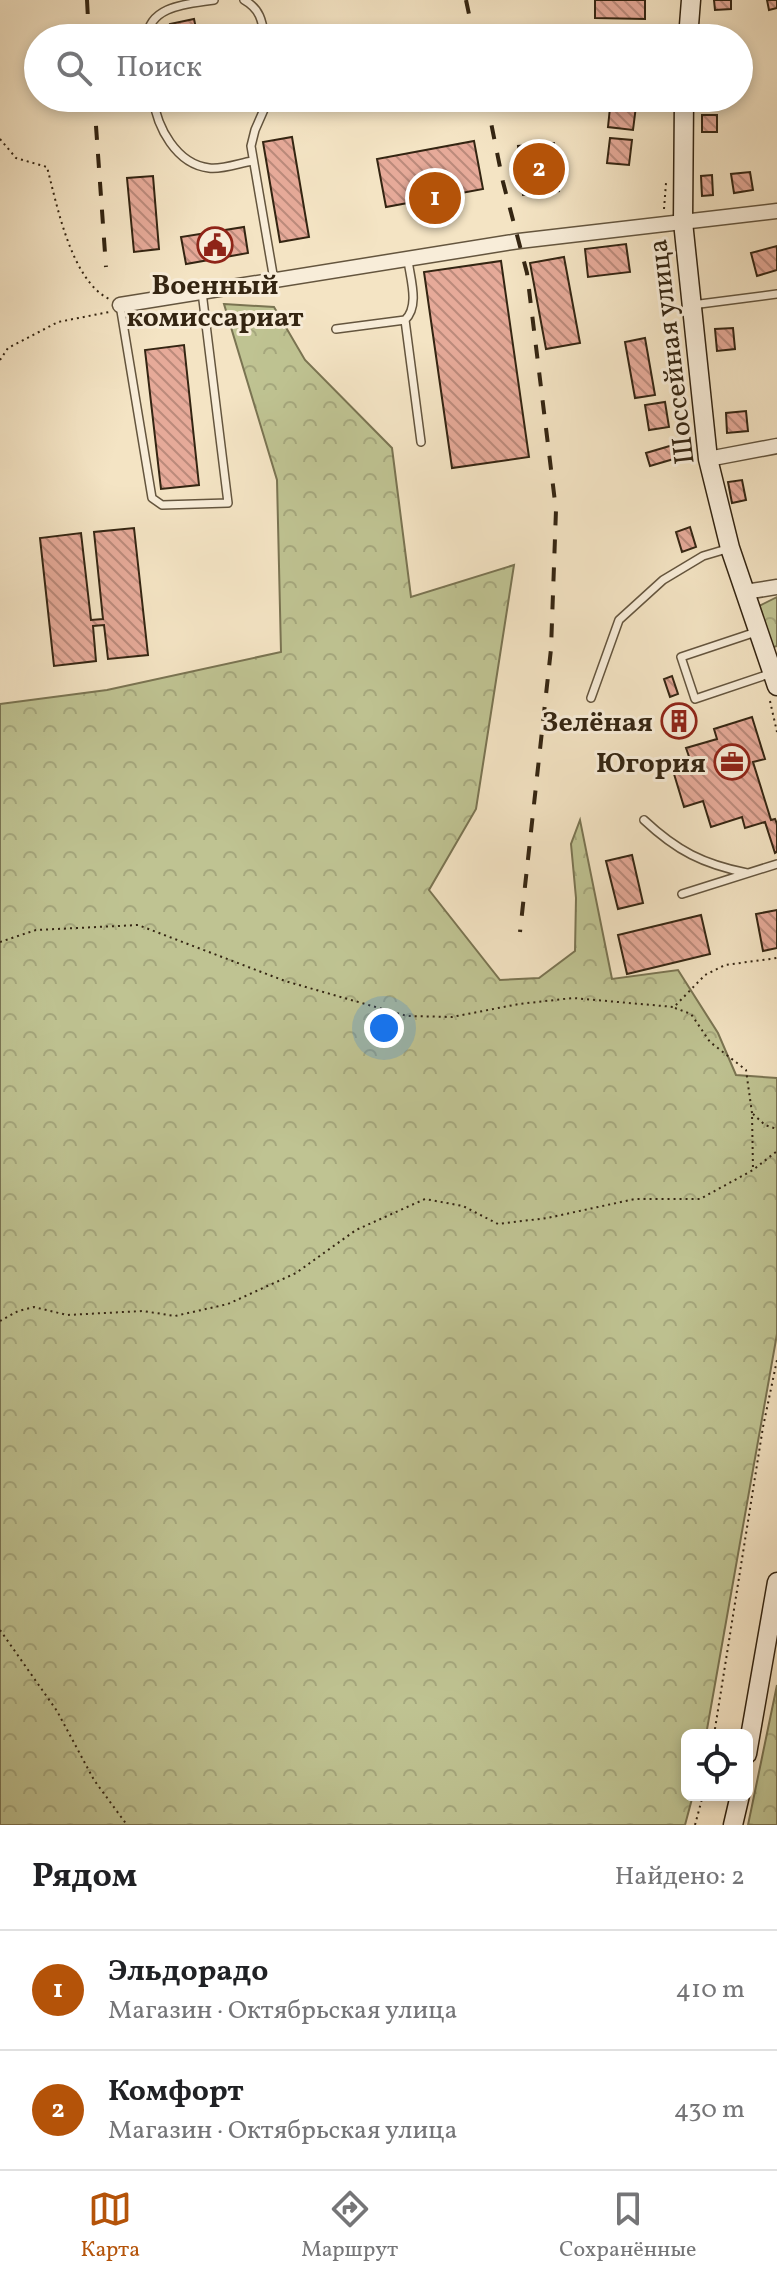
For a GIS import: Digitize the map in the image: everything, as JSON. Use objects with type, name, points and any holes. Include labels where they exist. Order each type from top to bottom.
[{"type":"main road","points":[[689,24],[691,0]]},
{"type":"main road","name":"Шоссейная улица","points":[[684,112],[683,222],[708,459],[730,548],[776,678]]},
{"type":"main road","points":[[751,1729],[777,1582]]},
{"type":"main road","points":[[733,1825],[739,1801]]},
{"type":"street","points":[[120,305],[519,241],[777,211]]},
{"type":"street","points":[[708,459],[777,446]]},
{"type":"street","points":[[745,592],[777,587]]},
{"type":"lane","points":[[151,24],[161,13],[171,8],[214,0]]},
{"type":"lane","points":[[244,0],[255,8],[262,24]]},
{"type":"lane","points":[[156,112],[167,138],[195,163],[209,169],[252,161]]},
{"type":"lane","points":[[263,112],[251,146],[274,280]]},
{"type":"lane","points":[[408,260],[413,309],[405,320],[421,442]]},
{"type":"lane","points":[[120,305],[152,498],[162,505],[228,503],[202,292]]},
{"type":"lane","points":[[692,305],[777,294]]},
{"type":"lane","points":[[336,329],[405,320]]},
{"type":"lane","points":[[591,698],[619,620],[663,580],[703,556],[730,548]]},
{"type":"lane","points":[[758,631],[681,657],[695,699],[776,678]]},
{"type":"lane","points":[[644,820],[666,841],[691,856],[718,868],[747,873]]},
{"type":"lane","points":[[682,894],[777,864]]},
{"type":"path","points":[[0,139],[16,158],[47,167],[63,233],[95,292],[120,305]]},
{"type":"path","points":[[0,360],[8,348],[58,322],[107,313],[120,305]]},
{"type":"path","points":[[0,942],[36,930],[138,925],[285,981],[407,1016],[452,1017],[519,1004],[573,998],[674,1007],[691,1014],[710,1042],[746,1070],[752,1113],[753,1170]]},
{"type":"path","points":[[674,1007],[705,975],[725,965],[777,958]]},
{"type":"path","points":[[752,1113],[765,1125],[777,1129]]},
{"type":"path","points":[[0,1321],[34,1307],[67,1315],[143,1311],[175,1316],[228,1304],[296,1273],[356,1230],[425,1199],[463,1206],[498,1224],[547,1218],[635,1199],[700,1199],[753,1170],[777,1151]]},
{"type":"path","points":[[715,1729],[763,1427],[777,1360]]},
{"type":"path","points":[[0,1630],[57,1711],[94,1780],[127,1825]]},
{"type":"path","points":[[695,1825],[701,1801]]},
{"type":"green space","points":[[224,304],[274,307],[305,360],[392,448],[411,597],[514,565],[476,809],[429,890],[500,980],[539,978],[575,951],[576,898],[571,844],[580,820],[612,979],[678,970],[718,1033],[736,1075],[777,1078],[777,1334],[707,1729],[681,1729],[681,1801],[691,1801],[685,1825],[0,1825],[0,704],[107,690],[281,652],[277,480]]},
{"type":"green space","points":[[777,597],[777,646],[771,648],[759,606]]},
{"type":"green space","points":[[777,1685],[777,1825],[748,1825]]},
{"type":"building","points":[[595,0],[645,0],[645,19],[595,18]]},
{"type":"building","points":[[714,0],[731,0],[731,9],[715,10]]},
{"type":"building","points":[[767,0],[777,0],[777,8],[769,10]]},
{"type":"building","points":[[194,19],[195,24],[170,24]]},
{"type":"building","points":[[610,112],[635,112],[633,130],[608,127]]},
{"type":"building","points":[[702,115],[717,115],[717,132],[702,132]]},
{"type":"building","points":[[292,137],[309,237],[280,242],[263,142]]},
{"type":"building","points":[[610,138],[632,140],[629,165],[607,163]]},
{"type":"building","points":[[474,141],[483,189],[386,207],[377,159]]},
{"type":"building","points":[[554,143],[559,191],[523,195],[518,146]]},
{"type":"building","points":[[750,172],[753,190],[734,193],[731,174]]},
{"type":"building","points":[[712,175],[713,195],[702,196],[701,176]]},
{"type":"building","points":[[153,176],[159,249],[134,252],[127,178]]},
{"type":"building","name":"Военный комиссариат","points":[[244,227],[248,253],[186,264],[181,237]]},
{"type":"building","points":[[626,244],[630,272],[588,277],[585,249]]},
{"type":"building","points":[[777,246],[777,270],[757,276],[751,253]]},
{"type":"building","points":[[564,257],[580,343],[546,349],[530,263]]},
{"type":"building","points":[[501,261],[529,457],[452,468],[424,272]]},
{"type":"building","points":[[733,328],[735,349],[717,351],[715,329]]},
{"type":"building","points":[[645,338],[655,395],[635,398],[625,342]]},
{"type":"building","points":[[184,345],[199,485],[161,489],[145,350]]},
{"type":"building","points":[[665,402],[669,427],[649,430],[645,405]]},
{"type":"building","points":[[746,411],[748,431],[727,433],[726,413]]},
{"type":"building","points":[[673,445],[677,458],[650,466],[646,453]]},
{"type":"building","points":[[742,480],[746,500],[732,503],[728,482]]},
{"type":"building","points":[[690,527],[696,547],[682,552],[676,532]]},
{"type":"building","points":[[134,528],[148,655],[108,659],[104,625],[93,626],[96,661],[54,666],[40,538],[81,533],[91,620],[103,619],[94,532]]},
{"type":"building","name":"Зелёная","points":[[672,676],[678,694],[670,697],[664,679]]},
{"type":"building","name":"Зелёная","points":[[685,712],[689,723],[673,729],[668,718]]},
{"type":"building","points":[[752,717],[765,759],[753,762],[771,820],[775,819],[777,824],[775,853],[765,822],[745,828],[742,817],[711,827],[703,801],[684,807],[674,774],[693,768],[686,748],[717,739],[714,729]]},
{"type":"building","points":[[632,855],[643,903],[618,909],[606,861]]},
{"type":"building","points":[[777,910],[777,948],[763,951],[756,914]]},
{"type":"building","points":[[701,915],[710,954],[627,974],[618,935]]},
{"type":"railway","points":[[87,0],[88,24]]},
{"type":"railway","points":[[466,0],[471,24]]},
{"type":"railway","points":[[95,112],[106,267]]},
{"type":"railway","points":[[489,112],[527,273],[556,510],[551,649],[520,932]]},
{"type":"place","name":"Комфорт","points":[[539,169]]},
{"type":"place","name":"Эльдорадо","points":[[435,198]]},
{"type":"place","name":"Военный комиссариат","points":[[215,245]]},
{"type":"place","name":"Зелёная","points":[[679,721]]},
{"type":"place","name":"Югория","points":[[732,762]]}]
